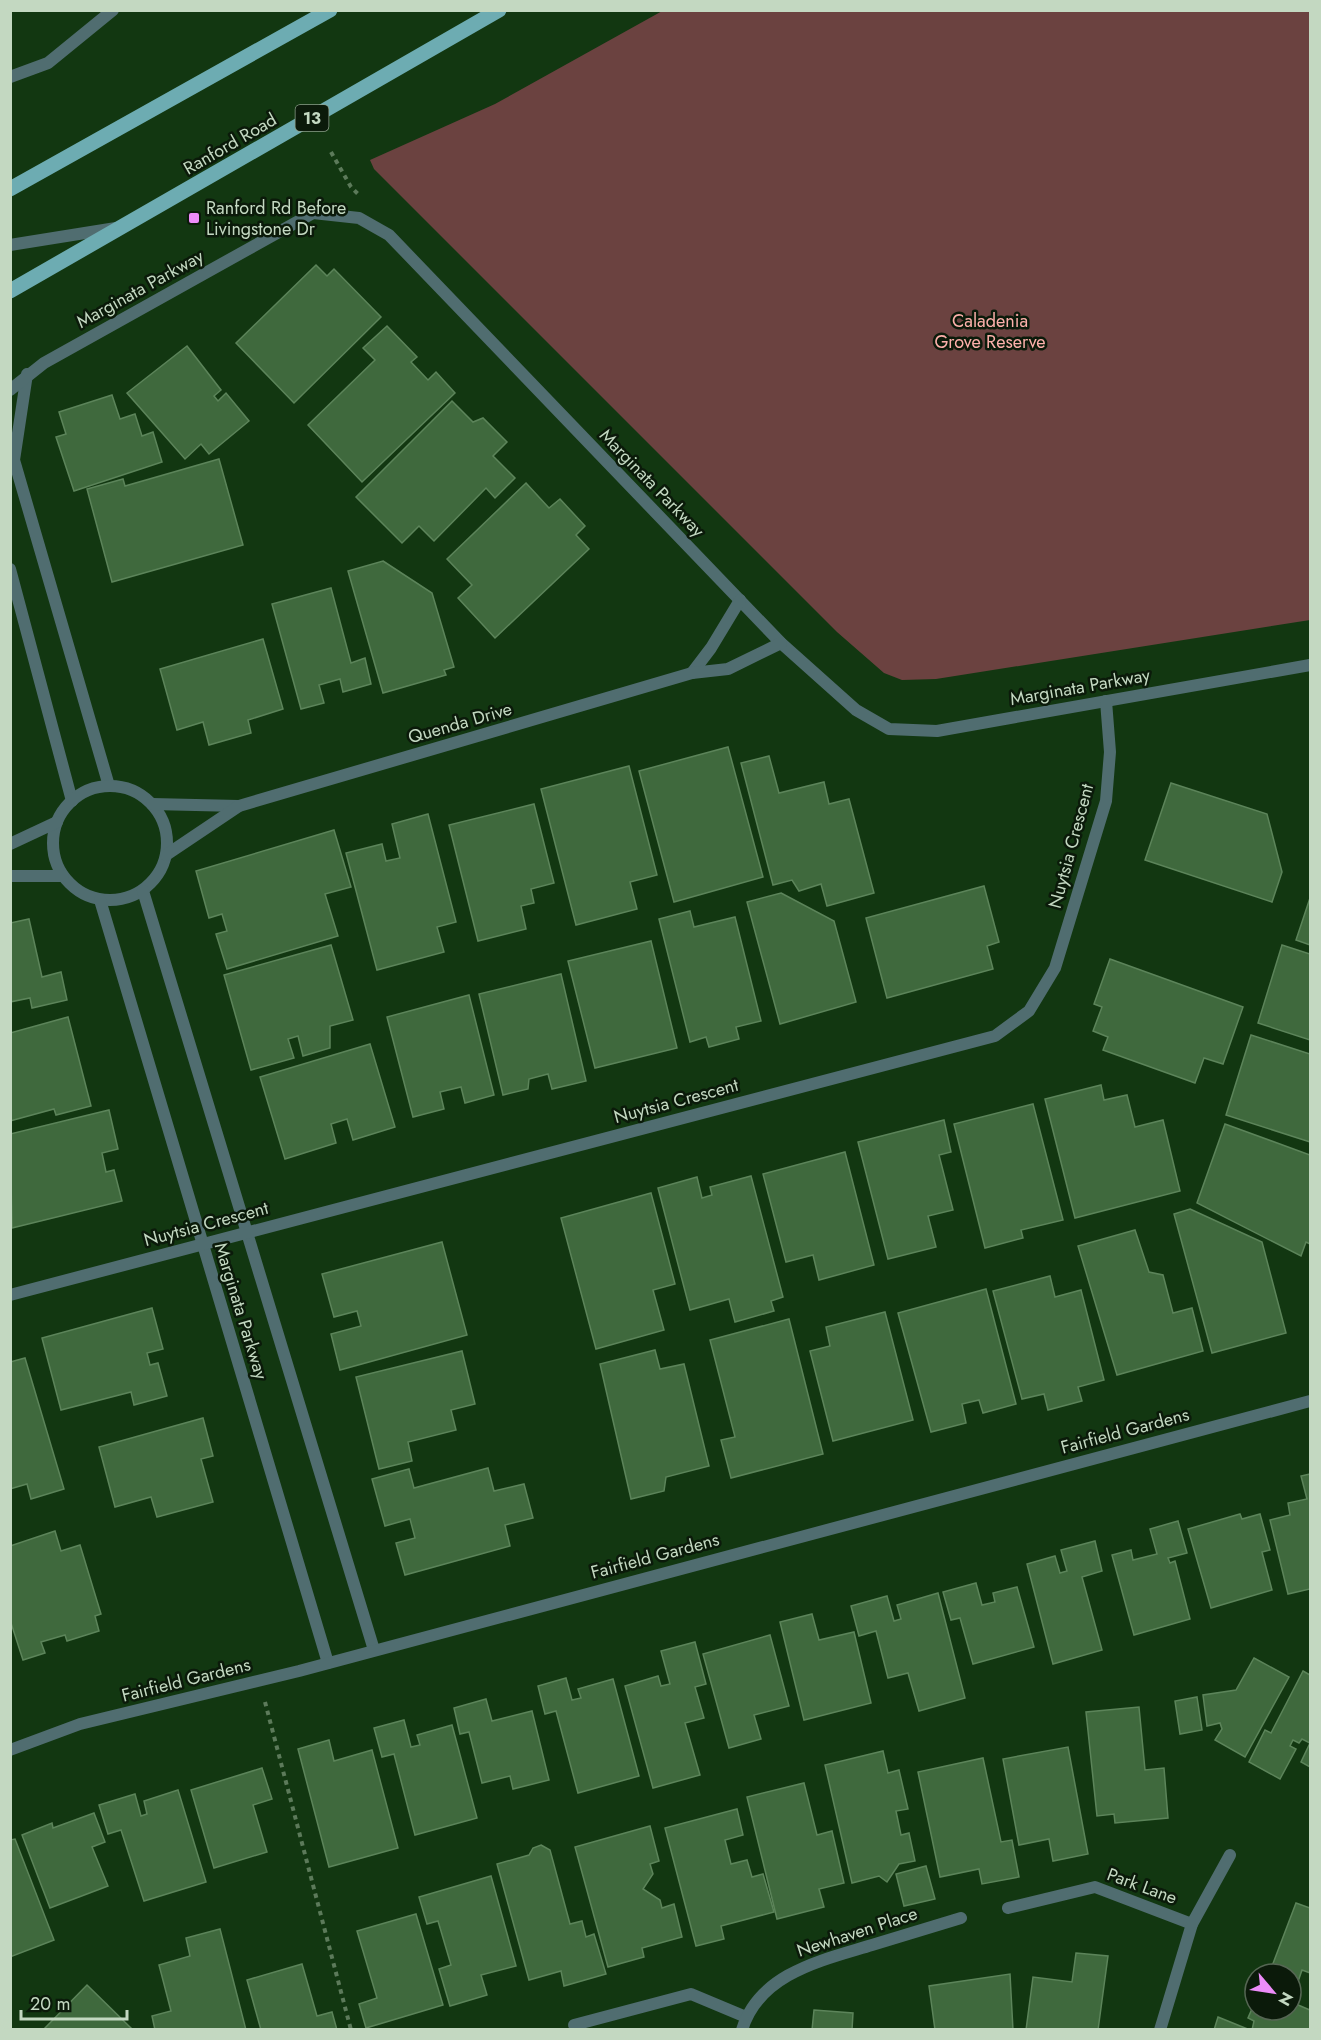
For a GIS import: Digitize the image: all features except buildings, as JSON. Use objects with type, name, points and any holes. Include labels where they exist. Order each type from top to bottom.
[{"type":"main road","points":[[10,189],[330,10]]},
{"type":"main road","name":"Ranford Road","points":[[10,291],[499,10]]},
{"type":"street","points":[[10,77],[48,63],[113,10]]},
{"type":"street","points":[[10,182],[42,172]]},
{"type":"street","name":"Marginata Parkway","points":[[10,390],[27,374],[313,213],[359,218],[389,235],[781,643],[856,710],[889,729],[937,731],[1311,664]]},
{"type":"street","points":[[10,245],[126,226]]},
{"type":"street","points":[[27,374],[14,460],[109,786]]},
{"type":"street","points":[[10,569],[72,801]]},
{"type":"street","points":[[692,673],[711,648],[740,600]]},
{"type":"street","name":"Quenda Drive","points":[[152,804],[238,806],[692,673],[728,669],[781,643]]},
{"type":"street","name":"Nuytsia Crescent","points":[[10,1295],[994,1036],[1029,1011],[1055,968],[1106,801],[1110,752],[1106,701]]},
{"type":"street","points":[[109,786],[125,788],[152,804],[162,819],[167,837],[166,855],[158,875],[142,891],[129,898],[100,900],[73,887],[63,876],[53,850],[57,822],[72,801],[83,793],[109,786]]},
{"type":"street","name":"Quenda Drive","points":[[166,855],[238,806]]},
{"type":"street","points":[[10,844],[57,822]]},
{"type":"street","points":[[10,876],[63,876]]},
{"type":"street","name":"Marginata Parkway","points":[[142,891],[374,1650]]},
{"type":"street","name":"Marginata Parkway","points":[[100,900],[328,1663]]},
{"type":"street","name":"Fairfield Gardens","points":[[10,1750],[80,1724],[260,1681],[1311,1401]]},
{"type":"street","name":"Park Lane","points":[[1160,2030],[1192,1924],[1230,1856]]},
{"type":"street","name":"Park Lane","points":[[1008,1908],[1095,1887],[1192,1924]]},
{"type":"street","name":"Newhaven Place","points":[[574,2025],[692,1994],[744,2024],[771,1986],[807,1964],[961,1918]]},
{"type":"path","points":[[331,152],[351,187],[360,195]]},
{"type":"path","points":[[260,1681],[351,2030]]},
{"type":"green space","name":"Caladenia Grove Reserve","points":[[664,10],[1310,11],[1310,620],[936,679],[902,680],[884,673],[837,632],[374,169],[370,160],[495,104]]},
{"type":"place","name":"Ranford Rd Before Livingstone Dr","points":[[194,218]]}]
